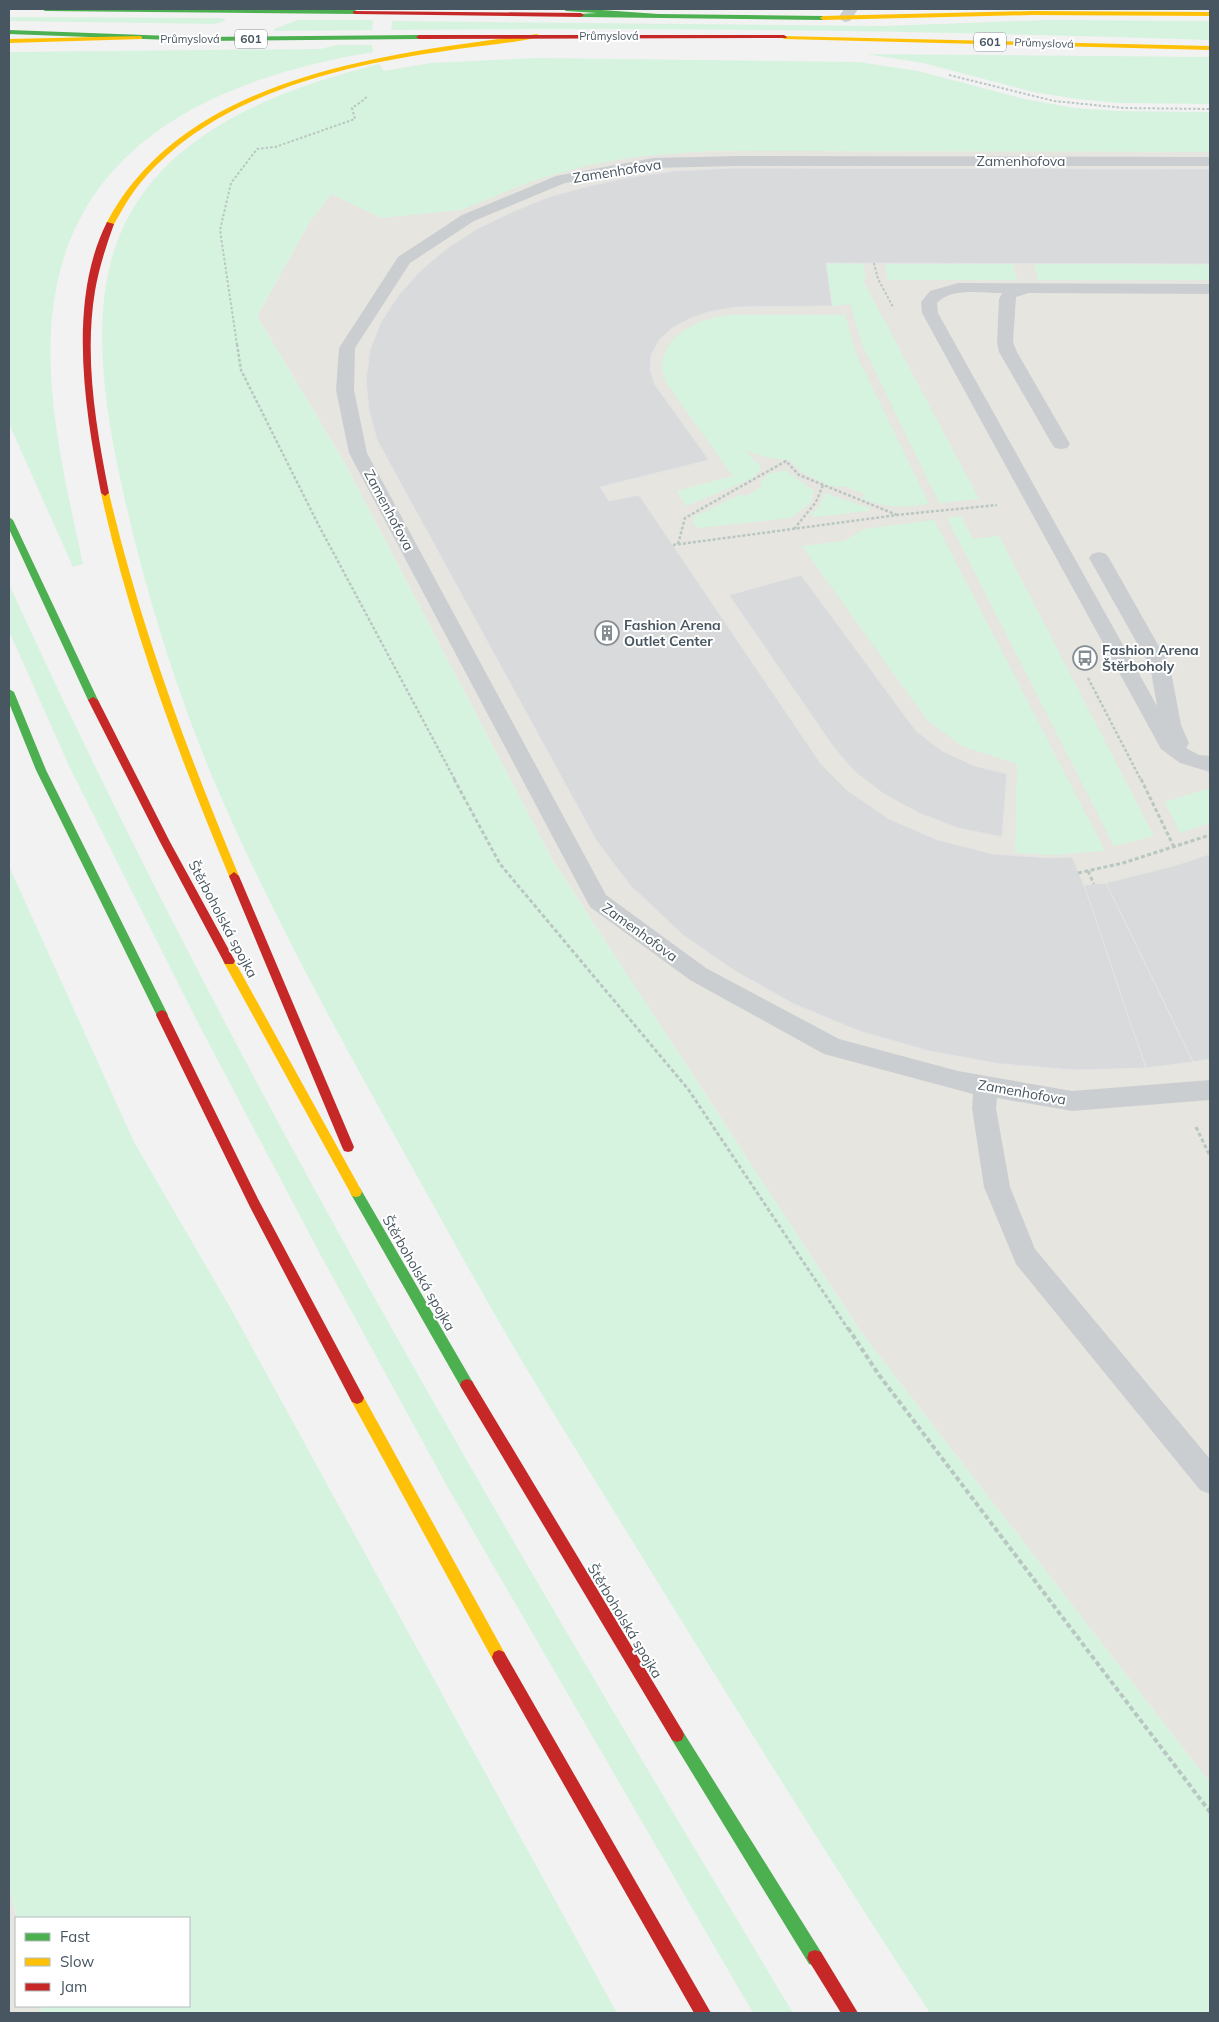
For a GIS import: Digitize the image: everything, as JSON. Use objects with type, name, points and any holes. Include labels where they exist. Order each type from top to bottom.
[{"type":"main road","name":"Průmyslová","points":[[45,9],[285,10],[659,16],[1032,12],[1210,14]]},
{"type":"main road","points":[[566,9],[659,16]]},
{"type":"main road","points":[[267,22],[285,10]]},
{"type":"main road","points":[[9,27],[241,27]]},
{"type":"main road","name":"Průmyslová","points":[[9,32],[140,38],[537,36],[884,39],[1210,48]]},
{"type":"main road","points":[[400,1271],[199,792],[154,675],[113,529],[96,448],[88,373],[89,298],[98,258],[105,239],[113,220],[132,188],[156,160],[207,123],[249,101],[330,71],[386,58],[537,36]]},
{"type":"main road","points":[[9,41],[140,38]]},
{"type":"main road","name":"Štěrboholská spojka","points":[[9,520],[74,658],[186,883],[400,1271],[468,1390],[754,1865],[850,2013]]},
{"type":"main road","points":[[9,692],[41,770],[254,1202],[368,1420],[512,1680],[703,2013]]},
{"type":"main road","points":[[9,719],[41,770]]},
{"type":"lane","points":[[1032,12],[1047,9]]},
{"type":"lane","name":"Zamenhofova","points":[[1210,162],[845,160],[709,162],[653,164],[561,179],[468,218],[404,260],[347,348],[345,390],[358,452],[598,901],[698,974],[833,1047],[958,1081],[1072,1101],[1210,1090]]},
{"type":"lane","points":[[1029,288],[1010,294],[1007,299],[1005,342],[1012,360],[1062,444]]},
{"type":"lane","points":[[1209,764],[1192,761],[1178,754],[1168,744],[1098,620],[929,307],[929,302],[936,294],[950,289],[1210,289]]},
{"type":"lane","points":[[1099,558],[1160,666],[1164,676],[1172,731],[1176,742],[1185,752],[1209,764]]},
{"type":"lane","points":[[986,1086],[984,1108],[997,1187],[1025,1256],[1210,1480]]},
{"type":"path","points":[[678,544],[685,518],[786,461],[799,475],[897,515]]},
{"type":"path","points":[[794,529],[816,502],[823,485]]},
{"type":"path","points":[[673,545],[897,515],[998,505]]},
{"type":"path","points":[[1078,873],[1124,863],[1210,835]]},
{"type":"path","points":[[1088,871],[1094,884]]},
{"type":"shaded area","points":[[361,152],[1210,152],[1210,1783],[860,1331],[553,861],[344,462],[257,316],[309,223]]},
{"type":"shaded area","points":[[9,1887],[17,1917],[15,1917],[15,2007],[40,2007],[42,2013],[9,2013]]},
{"type":"green space","points":[[9,17],[222,18],[226,21],[214,24],[9,21]]},
{"type":"green space","points":[[298,20],[373,20],[372,30],[275,31],[274,29]]},
{"type":"green space","points":[[1048,20],[1210,21],[1210,40],[801,31],[391,30],[392,21],[884,26]]},
{"type":"green space","points":[[337,45],[372,45],[373,52],[319,63],[267,77],[217,97],[170,122],[130,154],[96,192],[71,239],[55,295],[51,328],[51,361],[53,395],[62,464],[83,564],[73,567],[9,424],[9,52],[320,49]]},
{"type":"green space","points":[[866,54],[1210,57],[1210,104],[1118,103],[1077,99],[1033,92],[923,63]]},
{"type":"green space","points":[[536,58],[859,62],[918,71],[1025,99],[1074,108],[1119,111],[1210,112],[1210,152],[710,151],[634,157],[585,166],[532,181],[461,210],[382,218],[331,194],[309,223],[257,316],[344,462],[553,861],[860,1331],[1210,1783],[1210,2013],[930,2013],[812,1830],[523,1363],[297,956],[236,831],[187,713],[161,636],[129,518],[114,451],[105,393],[102,333],[108,275],[115,248],[133,209],[157,176],[187,147],[222,124],[260,104],[299,88],[379,64],[384,71],[430,63]]},
{"type":"green space","points":[[826,263],[864,263],[866,278],[863,280],[979,499],[939,503],[863,346],[850,304],[832,306]]},
{"type":"green space","points":[[885,263],[1013,264],[1017,280],[888,280]]},
{"type":"green space","points":[[1034,264],[1210,264],[1210,280],[1038,280]]},
{"type":"green space","points":[[729,315],[845,315],[857,356],[929,504],[887,506],[871,502],[862,499],[865,494],[847,487],[830,486],[801,472],[791,461],[770,458],[743,450],[759,464],[761,469],[753,478],[686,506],[677,491],[733,476],[667,384],[662,365],[670,344],[686,329],[708,320]]},
{"type":"green space","points":[[785,470],[814,491],[811,502],[791,518],[698,528],[693,524],[694,517],[741,494],[746,496],[763,486],[759,484],[768,474]]},
{"type":"green space","points":[[825,493],[870,508],[869,511],[813,517],[811,514],[819,507]]},
{"type":"green space","points":[[961,516],[973,539],[999,536],[1154,836],[1114,846],[947,518]]},
{"type":"green space","points":[[934,520],[1105,851],[1051,855],[1015,853],[1017,764],[962,746],[927,720],[802,546],[844,541],[864,529]]},
{"type":"green space","points":[[9,584],[96,768],[188,951],[283,1131],[482,1487],[793,2013],[753,2013],[447,1486],[319,1252],[197,1021],[69,766],[9,631]]},
{"type":"green space","points":[[1210,788],[1210,823],[1180,833],[1165,802]]},
{"type":"green space","points":[[9,866],[134,1142],[231,1309],[617,2013],[42,2013],[40,2007],[190,2007],[190,1917],[17,1917],[9,1887]]},
{"type":"building","name":"Fashion Arena Outlet Center","points":[[730,168],[1210,169],[1210,264],[826,263],[832,306],[737,307],[712,311],[691,318],[672,328],[659,340],[651,355],[650,370],[655,385],[709,460],[600,487],[609,501],[639,495],[821,764],[847,790],[889,819],[938,840],[993,854],[1050,858],[1072,857],[1084,885],[1146,1068],[1074,1070],[1001,1064],[929,1051],[859,1031],[794,1004],[735,971],[683,935],[630,885],[596,840],[377,440],[369,410],[366,380],[370,350],[381,322],[398,296],[420,271],[446,249],[477,229],[549,197],[631,177],[675,171]]},
{"type":"building","name":"Fashion Arena Outlet Center","points":[[801,575],[916,731],[942,751],[975,766],[1007,774],[1002,837],[958,828],[919,813],[884,794],[854,771],[832,745],[729,595]]},
{"type":"building","points":[[1210,854],[1210,1059],[1193,1062],[1106,883],[1177,865]]},
{"type":"building","points":[[1106,883],[1193,1062],[1146,1068],[1084,885]]},
{"type":"traffic: fast","points":[[45,9],[355,12]]},
{"type":"traffic: fast","points":[[566,9],[659,16]]},
{"type":"traffic: fast","points":[[581,15],[823,18]]},
{"type":"traffic: fast","points":[[9,32],[198,39],[419,37]]},
{"type":"traffic: fast","points":[[9,520],[93,700]]},
{"type":"traffic: fast","points":[[9,692],[41,770],[162,1015]]},
{"type":"traffic: fast","points":[[356,1192],[467,1385]]},
{"type":"traffic: fast","points":[[677,1735],[815,1958]]},
{"type":"traffic: slow","points":[[823,18],[1032,13],[1210,14]]},
{"type":"traffic: slow","points":[[110,224],[116,212],[140,178],[170,150],[220,115],[262,95],[306,78],[397,56],[537,36]]},
{"type":"traffic: slow","points":[[784,37],[1210,48]]},
{"type":"traffic: slow","points":[[9,41],[140,38]]},
{"type":"traffic: slow","points":[[105,493],[129,591],[160,688],[234,876]]},
{"type":"traffic: slow","points":[[229,961],[356,1192]]},
{"type":"traffic: slow","points":[[357,1398],[499,1657]]},
{"type":"traffic: jam","points":[[355,12],[581,15]]},
{"type":"traffic: jam","points":[[419,37],[784,37]]},
{"type":"traffic: jam","points":[[105,493],[89,392],[87,324],[91,290],[98,257],[110,224]]},
{"type":"traffic: jam","points":[[93,700],[165,842],[229,961]]},
{"type":"traffic: jam","points":[[234,876],[348,1147]]},
{"type":"traffic: jam","points":[[162,1015],[254,1203],[357,1398]]},
{"type":"traffic: jam","points":[[467,1385],[677,1735]]},
{"type":"traffic: jam","points":[[499,1657],[703,2013]]},
{"type":"traffic: jam","points":[[815,1958],[850,2013]]},
{"type":"place","name":"Fashion Arena Outlet Center","points":[[607,633]]},
{"type":"place","name":"Fashion Arena Štěrboholy","points":[[1085,658]]}]
